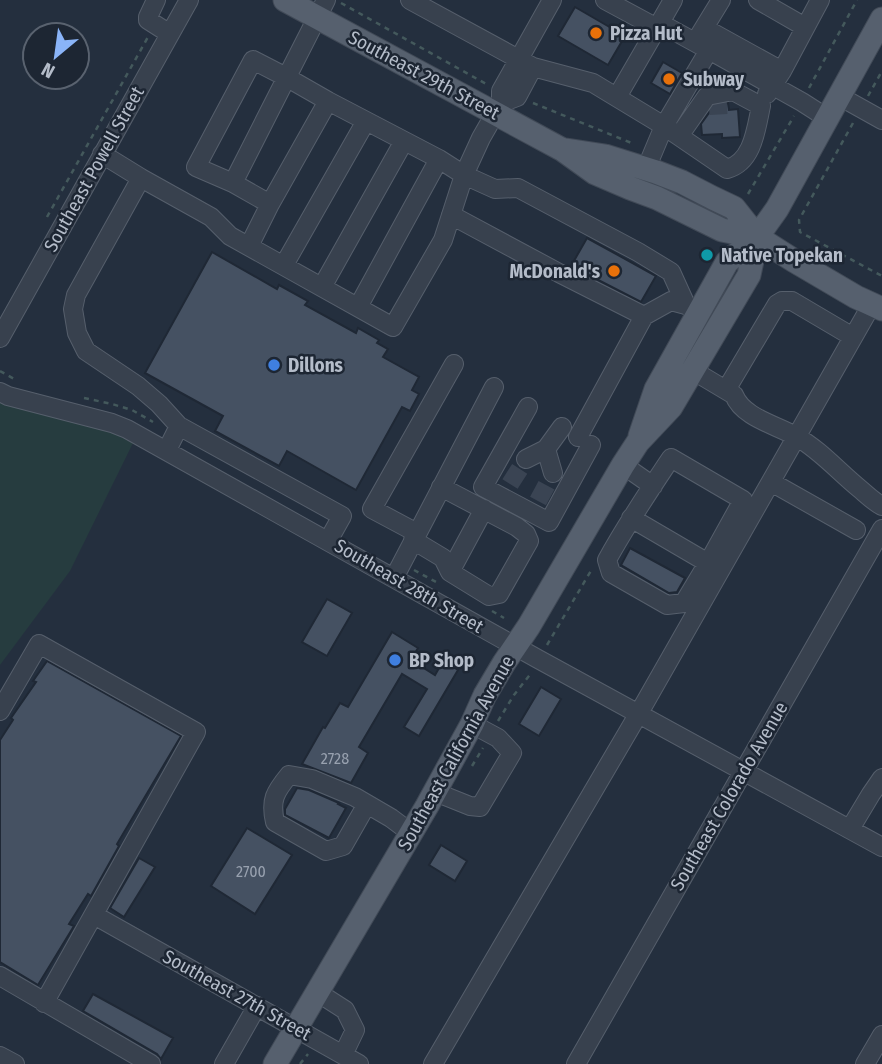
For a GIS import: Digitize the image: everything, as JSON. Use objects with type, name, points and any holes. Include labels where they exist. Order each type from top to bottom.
[{"type":"main road","name":"Southeast 29th Street","points":[[285,0],[321,8],[504,101],[594,173],[657,198],[722,230],[757,237]]},
{"type":"main road","name":"Southeast California Avenue","points":[[638,442],[656,389],[673,359],[692,309],[727,262],[757,237],[777,209],[882,19]]},
{"type":"main road","name":"Southeast 29th Street","points":[[563,150],[650,161],[682,182],[734,208],[757,237],[877,307]]},
{"type":"main road","name":"Southeast California Avenue","points":[[275,1064],[435,792],[485,695],[529,626],[623,465],[638,442],[671,407],[749,275],[757,237]]},
{"type":"street","points":[[156,0],[148,17],[149,22],[162,29]]},
{"type":"street","name":"Southeast Powell Street","points":[[0,338],[102,154],[162,29],[189,0]]},
{"type":"street","points":[[410,0],[526,63],[593,83],[664,125],[727,169],[736,167],[754,142],[761,106],[805,27],[815,2]]},
{"type":"street","points":[[102,154],[211,217],[230,236],[393,327],[443,240],[464,175],[481,138],[526,63],[552,0]]},
{"type":"street","points":[[605,0],[657,28],[667,27],[703,40],[777,78],[802,102],[827,118]]},
{"type":"street","points":[[617,97],[673,0]]},
{"type":"street","points":[[650,161],[721,0]]},
{"type":"street","points":[[758,0],[805,27]]},
{"type":"street","points":[[233,183],[321,8]]},
{"type":"street","points":[[270,204],[233,183],[196,167],[253,60],[464,175],[495,189],[518,188],[580,220],[671,272],[692,309]]},
{"type":"street","points":[[679,136],[705,106],[707,96],[733,92],[736,101],[761,106]]},
{"type":"street","points":[[839,96],[882,120]]},
{"type":"street","points":[[249,246],[328,101]]},
{"type":"street","points":[[284,265],[366,121]]},
{"type":"street","points":[[323,287],[404,141]]},
{"type":"street","points":[[358,307],[439,159]]},
{"type":"street","points":[[141,178],[76,295],[72,309],[77,333],[86,351],[138,386],[179,426],[342,516],[372,509],[415,536],[443,558],[450,572],[489,596],[499,594],[520,561],[529,541],[526,534],[441,486]]},
{"type":"street","points":[[452,215],[644,316]]},
{"type":"street","points":[[528,407],[483,487],[506,490],[535,507],[549,522],[584,441],[644,316],[671,301],[692,309]]},
{"type":"street","points":[[726,390],[777,304],[782,301],[792,301],[853,337]]},
{"type":"street","points":[[750,505],[671,458],[607,560],[611,573],[667,605],[684,603],[708,563],[750,505],[771,482],[853,337],[877,307]]},
{"type":"street","points":[[673,359],[726,390],[734,396],[738,405],[751,414],[797,437],[882,506]]},
{"type":"street","points":[[372,509],[454,364]]},
{"type":"street","points":[[394,578],[494,387]]},
{"type":"street","name":"Southeast 28th Street","points":[[0,392],[127,429],[882,847]]},
{"type":"street","points":[[167,450],[179,426]]},
{"type":"street","points":[[526,459],[546,449],[562,427]]},
{"type":"street","points":[[546,449],[553,473]]},
{"type":"street","points":[[623,465],[653,486]]},
{"type":"street","points":[[771,482],[856,530]]},
{"type":"street","points":[[433,1064],[639,713],[750,505]]},
{"type":"street","points":[[450,572],[484,509]]},
{"type":"street","points":[[328,541],[342,516]]},
{"type":"street","points":[[631,519],[708,563]]},
{"type":"street","name":"Southeast Colorado Avenue","points":[[576,1064],[882,529]]},
{"type":"street","points":[[0,711],[39,644],[196,732],[44,1003]]},
{"type":"street","points":[[435,792],[470,806],[480,807],[512,753],[498,738],[472,724]]},
{"type":"street","points":[[367,804],[343,846],[326,851],[275,822],[272,810],[276,791],[289,775],[312,779],[355,797],[367,804],[391,818],[411,834]]},
{"type":"street","points":[[850,829],[882,778]]},
{"type":"street","name":"Southeast 27th Street","points":[[94,915],[359,1064]]},
{"type":"street","points":[[0,976],[150,1064]]},
{"type":"street","points":[[317,992],[345,1010],[355,1030],[343,1055]]},
{"type":"street","points":[[224,1064],[257,1006]]},
{"type":"street","points":[[865,1064],[882,1035]]},
{"type":"path","points":[[335,0],[488,85],[504,101],[650,161]]},
{"type":"path","points":[[739,200],[749,193],[857,0]]},
{"type":"path","points":[[47,219],[162,29]]},
{"type":"path","points":[[882,71],[799,220],[800,232],[882,276]]},
{"type":"green space","points":[[0,402],[108,431],[133,443],[70,571],[0,665]]},
{"type":"building","points":[[575,7],[625,36],[608,65],[558,36]]},
{"type":"building","name":"Subway","points":[[663,62],[682,73],[670,94],[651,83]]},
{"type":"building","points":[[728,103],[729,110],[738,109],[740,137],[702,135],[701,124],[714,106]]},
{"type":"building","name":"McDonald's","points":[[587,238],[656,276],[641,302],[571,266]]},
{"type":"building","name":"Dillons","points":[[212,252],[277,289],[279,285],[308,301],[305,305],[356,333],[358,328],[379,340],[377,343],[388,349],[383,357],[419,377],[412,390],[419,394],[410,411],[402,407],[356,490],[287,451],[279,466],[215,431],[223,416],[145,373]]},
{"type":"building","points":[[630,548],[685,578],[677,592],[669,593],[621,565]]},
{"type":"building","points":[[327,599],[352,613],[327,656],[302,642]]},
{"type":"building","points":[[392,632],[418,648],[411,660],[435,675],[443,661],[458,670],[419,736],[404,727],[427,689],[402,674],[359,747],[368,753],[351,783],[302,764],[340,703],[348,707]]},
{"type":"building","points":[[47,661],[181,736],[117,844],[119,846],[91,896],[88,894],[69,924],[74,926],[38,985],[0,962],[0,740]]},
{"type":"building","points":[[541,687],[561,699],[539,736],[519,724]]},
{"type":"building","points":[[297,788],[309,790],[346,808],[329,838],[285,815],[285,809]]},
{"type":"building","points":[[247,828],[292,855],[255,914],[211,886]]},
{"type":"building","points":[[441,845],[467,861],[455,881],[429,865]]},
{"type":"building","points":[[139,858],[155,867],[124,917],[110,908]]},
{"type":"building","points":[[93,994],[173,1038],[161,1059],[157,1054],[83,1011]]},
{"type":"tunnel","points":[[709,106],[728,105]]},
{"type":"tunnel","points":[[510,484],[526,459]]},
{"type":"tunnel","points":[[538,501],[553,473]]},
{"type":"place","name":"Pizza Hut","points":[[596,33]]},
{"type":"place","name":"Subway","points":[[669,79]]},
{"type":"place","name":"Native Topekan","points":[[707,255]]},
{"type":"place","name":"McDonald's","points":[[614,271]]},
{"type":"place","name":"Dillons","points":[[274,365]]},
{"type":"place","name":"BP Shop","points":[[395,660]]}]
